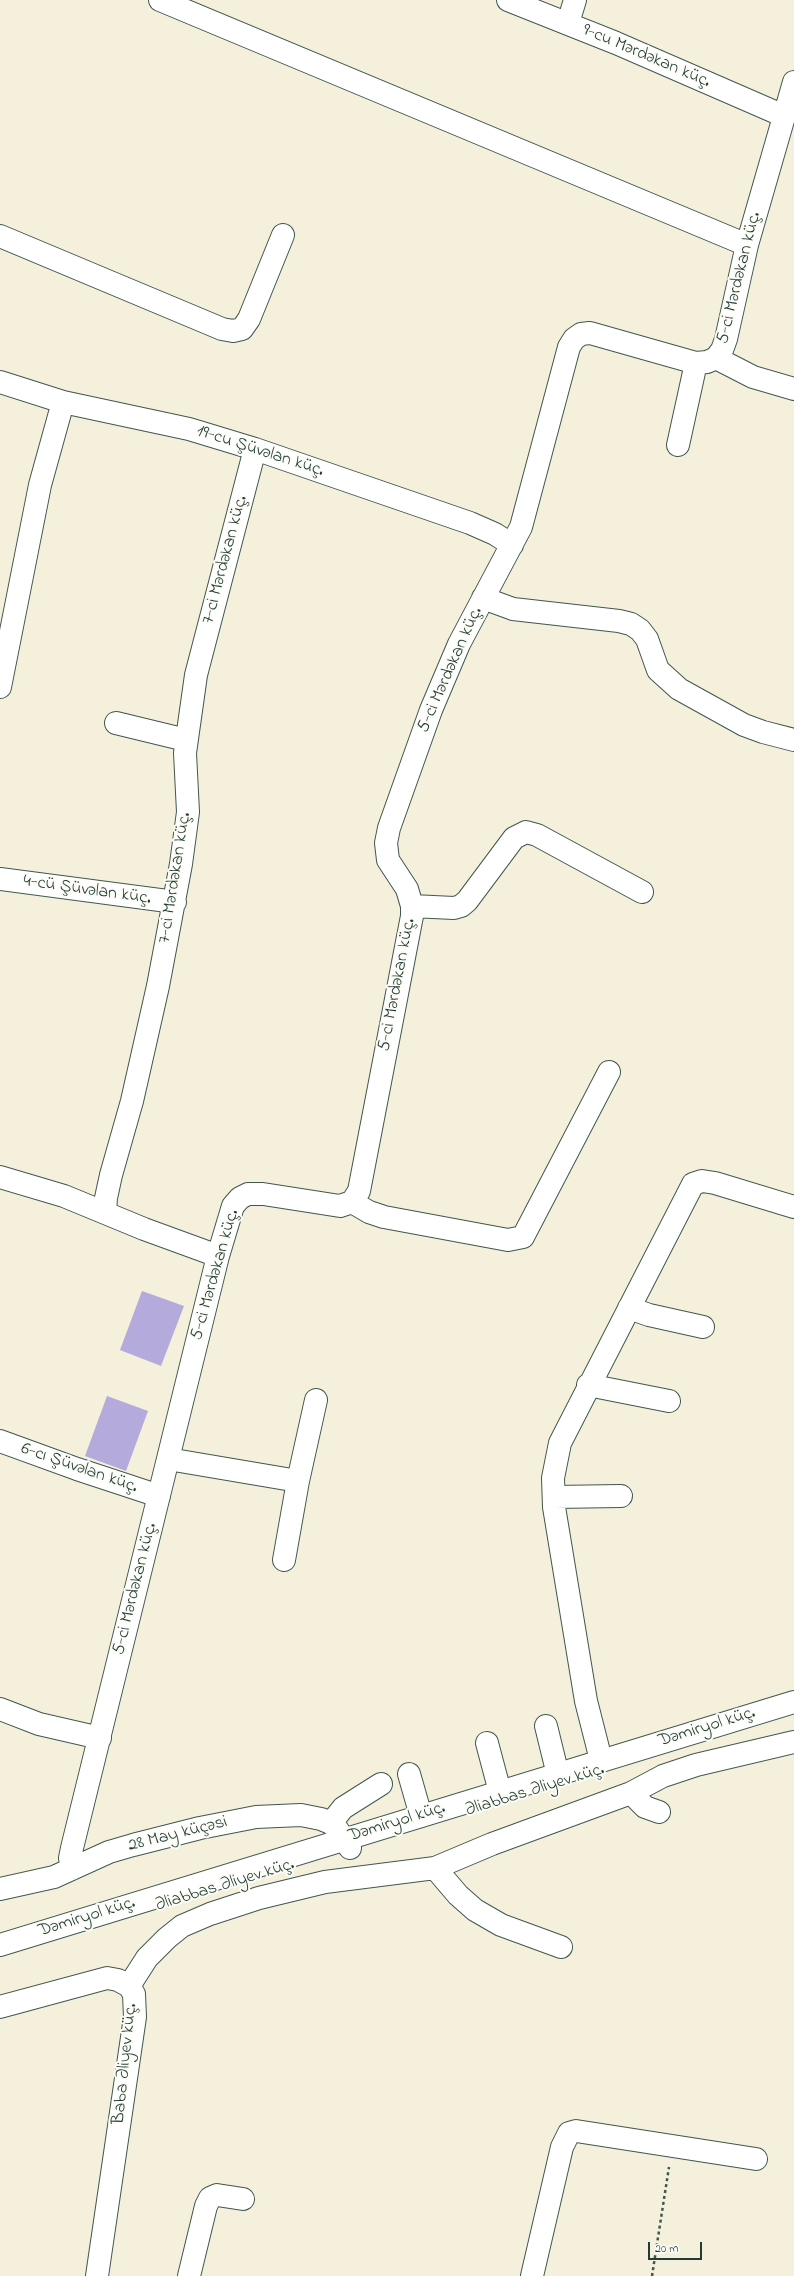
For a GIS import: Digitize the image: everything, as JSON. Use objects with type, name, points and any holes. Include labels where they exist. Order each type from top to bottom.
[{"type":"street","points":[[160,0],[747,245]]},
{"type":"street","name":"9-cu Mərdəkan küç.","points":[[508,0],[784,116]]},
{"type":"street","points":[[568,24],[575,0]]},
{"type":"street","name":"5-ci Mərdəkan küç.","points":[[72,1868],[70,1858],[72,1848],[218,1256],[233,1206],[240,1198],[248,1194],[263,1194],[332,1206],[346,1205],[352,1202],[360,1187],[412,916],[412,906],[407,889],[388,860],[386,843],[389,828],[458,644],[512,545],[527,508],[565,360],[574,339],[581,334],[590,333],[706,360],[722,350],[726,339],[747,245],[794,82]]},
{"type":"street","points":[[0,236],[222,330],[233,331],[242,329],[249,319],[283,235]]},
{"type":"street","points":[[678,445],[706,360],[753,377],[794,389]]},
{"type":"street","name":"19-cu Şüvəlan küç.","points":[[0,382],[63,402],[188,429],[255,449],[470,523],[495,534],[512,545]]},
{"type":"street","points":[[0,687],[40,485],[63,402]]},
{"type":"street","name":"7-ci Mərdəkan küç.","points":[[106,1212],[106,1198],[133,1093],[174,902],[187,827],[186,740],[196,675],[255,449]]},
{"type":"street","points":[[483,598],[514,609],[619,621],[631,624],[640,630],[647,639],[658,670],[679,690],[744,725],[763,732],[794,740]]},
{"type":"street","points":[[116,723],[186,740]]},
{"type":"street","points":[[412,906],[454,908],[461,906],[467,901],[514,838],[526,832],[537,835],[642,892]]},
{"type":"street","name":"4-cü Şüvəlan küç.","points":[[0,879],[174,902]]},
{"type":"street","points":[[352,1202],[369,1212],[384,1217],[508,1240],[523,1237],[529,1230],[609,1072]]},
{"type":"street","points":[[0,1177],[64,1196],[106,1212],[144,1230],[218,1256]]},
{"type":"street","points":[[601,1760],[586,1700],[554,1497],[553,1478],[560,1443],[588,1385],[693,1184],[702,1181],[715,1183],[794,1207]]},
{"type":"street","points":[[629,1308],[649,1315],[703,1327]]},
{"type":"street","points":[[588,1385],[669,1400]]},
{"type":"street","points":[[284,1560],[298,1482],[316,1400]]},
{"type":"street","name":"6-cı Şüvəlan küç.","points":[[0,1441],[77,1469],[159,1496]]},
{"type":"street","points":[[168,1459],[298,1482]]},
{"type":"street","points":[[554,1497],[622,1496]]},
{"type":"street","name":"Dəmiryol küç.","points":[[0,1945],[342,1837],[421,1816],[794,1702]]},
{"type":"street","points":[[0,1708],[39,1724],[100,1738]]},
{"type":"street","name":"Əliabbas Əliyev küç.","points":[[0,1955],[342,1837],[794,1712]]},
{"type":"street","points":[[546,1726],[558,1775]]},
{"type":"street","name":"Dəmiryol küç.","points":[[129,1986],[147,1958],[167,1938],[182,1926],[210,1914],[259,1898],[325,1882],[435,1868],[460,1859],[492,1844],[631,1793],[663,1776],[696,1765],[794,1742]]},
{"type":"street","points":[[487,1743],[500,1792]]},
{"type":"street","points":[[409,1774],[421,1816]]},
{"type":"street","points":[[342,1837],[343,1808],[354,1799],[381,1784]]},
{"type":"street","points":[[631,1793],[645,1807],[659,1812]]},
{"type":"street","name":"28 May küçəsi","points":[[0,1888],[39,1882],[133,1845],[200,1828],[256,1817],[301,1815],[321,1819],[342,1837]]},
{"type":"street","points":[[435,1868],[458,1895],[475,1910],[501,1924],[562,1947]]},
{"type":"street","name":"Baba Əliyev küç.","points":[[0,2007],[107,1978],[118,1980],[129,1986],[134,1994],[134,2017],[97,2276]]},
{"type":"street","points":[[532,2276],[562,2147],[569,2133],[576,2131],[756,2159]]},
{"type":"street","points":[[189,2276],[206,2206],[210,2198],[217,2195],[243,2199]]},
{"type":"path","points":[[652,2276],[669,2167]]},
{"type":"building","points":[[142,1291],[184,1306],[161,1366],[120,1350]]},
{"type":"building","points":[[107,1396],[148,1411],[126,1471],[85,1456]]}]
